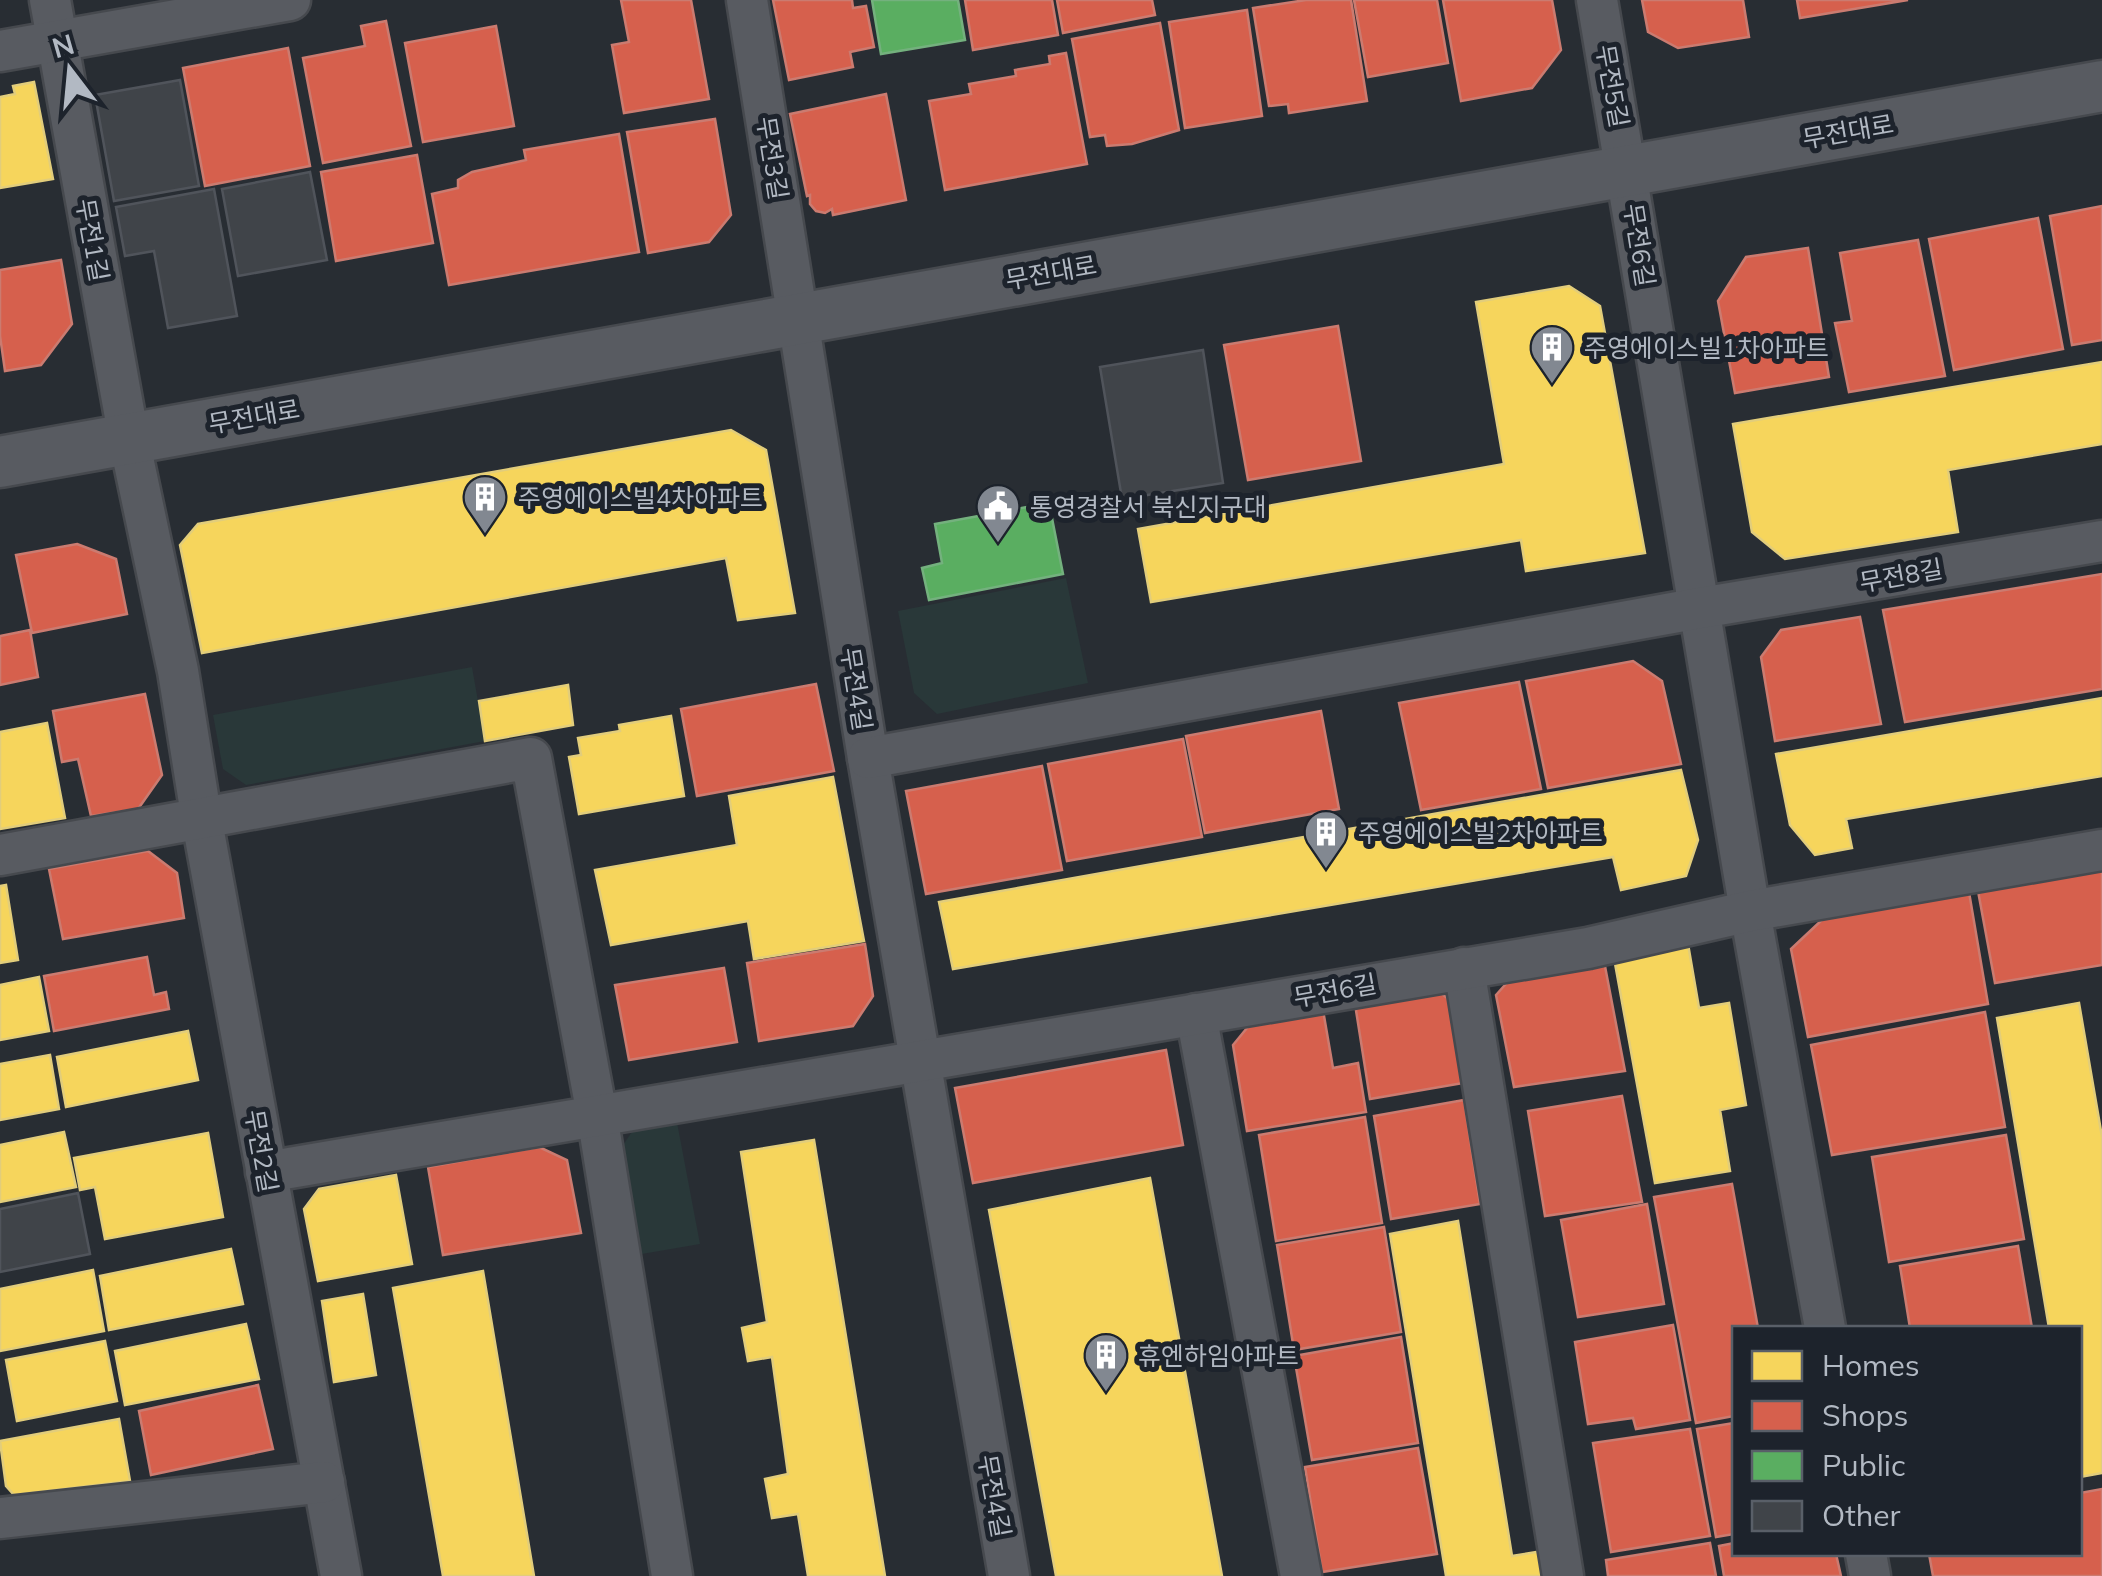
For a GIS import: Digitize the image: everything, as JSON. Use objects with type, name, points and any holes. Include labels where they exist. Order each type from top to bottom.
[{"type":"street","name":"무전1길","points":[[50,0],[129,439]]},
{"type":"street","points":[[0,51],[290,0]]},
{"type":"street","name":"무전3길","points":[[747,0],[799,316]]},
{"type":"street","name":"무전5길","points":[[1598,0],[1628,171]]},
{"type":"street","name":"무전대로","points":[[0,462],[799,316],[2102,86]]},
{"type":"street","name":"무전6길","points":[[1628,171],[1750,911],[1825,1326]]},
{"type":"street","name":"무전4길","points":[[799,316],[868,758],[1009,1576]]},
{"type":"street","name":"무전2길","points":[[129,439],[178,672],[341,1576]]},
{"type":"street","name":"무전8길","points":[[868,758],[2102,540]]},
{"type":"street","points":[[0,855],[531,758],[598,1116],[672,1576]]},
{"type":"street","points":[[1750,911],[2102,850]]},
{"type":"street","name":"무전6길","points":[[919,1062],[1588,948],[1750,911]]},
{"type":"street","points":[[1464,968],[1563,1576]]},
{"type":"street","points":[[1196,1014],[1301,1576]]},
{"type":"street","points":[[266,1172],[919,1062]]},
{"type":"street","points":[[0,1518],[324,1482]]},
{"type":"shaded area","points":[[1066,578],[1088,683],[937,714],[914,693],[898,611]]},
{"type":"shaded area","points":[[472,667],[485,741],[246,785],[223,769],[213,715]]},
{"type":"shaded area","points":[[676,1117],[700,1244],[636,1255],[618,1153],[637,1124]]},
{"type":"building: Homes","points":[[34,82],[53,179],[0,188],[0,97],[15,94],[13,86]]},
{"type":"building: Homes","name":"주영에이스빌1차아파트","points":[[1569,286],[1600,306],[1645,553],[1526,571],[1521,540],[1151,602],[1138,529],[1504,464],[1476,302]]},
{"type":"building: Homes","points":[[2102,362],[2102,444],[1948,470],[1958,532],[1785,559],[1752,532],[1733,424]]},
{"type":"building: Homes","name":"주영에이스빌4차아파트","points":[[731,430],[766,450],[795,613],[738,620],[726,558],[202,653],[180,545],[198,524]]},
{"type":"building: Homes","points":[[568,685],[573,725],[485,741],[479,701]]},
{"type":"building: Homes","points":[[2102,698],[2102,776],[1846,819],[1852,848],[1815,855],[1790,825],[1776,754]]},
{"type":"building: Homes","points":[[671,716],[684,796],[579,814],[569,757],[581,755],[578,738],[620,731],[619,725]]},
{"type":"building: Homes","points":[[47,723],[65,818],[0,829],[0,732]]},
{"type":"building: Homes","name":"주영에이스빌2차아파트","points":[[1681,770],[1698,840],[1686,876],[1621,890],[1613,857],[953,969],[939,902]]},
{"type":"building: Homes","points":[[833,777],[864,941],[754,959],[748,921],[611,945],[595,870],[737,845],[729,796]]},
{"type":"building: Homes","points":[[6,885],[18,960],[0,963],[0,886]]},
{"type":"building: Homes","points":[[1688,944],[1699,1008],[1729,1003],[1746,1105],[1720,1110],[1730,1171],[1655,1183],[1614,958]]},
{"type":"building: Homes","points":[[39,977],[49,1031],[0,1040],[0,985]]},
{"type":"building: Homes","points":[[2079,1003],[2102,1137],[2102,1473],[2082,1477],[2082,1326],[2049,1326],[1997,1018]]},
{"type":"building: Homes","points":[[188,1031],[198,1080],[66,1107],[57,1057]]},
{"type":"building: Homes","points":[[50,1055],[59,1109],[0,1120],[0,1064]]},
{"type":"building: Homes","points":[[64,1132],[76,1187],[0,1202],[0,1145]]},
{"type":"building: Homes","points":[[208,1133],[223,1217],[105,1239],[95,1187],[80,1190],[74,1158]]},
{"type":"building: Homes","points":[[814,1140],[885,1576],[808,1576],[798,1514],[772,1518],[765,1479],[788,1474],[772,1357],[748,1361],[742,1328],[767,1322],[741,1152]]},
{"type":"building: Homes","points":[[396,1175],[412,1264],[318,1281],[304,1209],[319,1189]]},
{"type":"building: Homes","name":"휴엔하임아파트","points":[[1150,1178],[1222,1576],[1056,1576],[989,1210]]},
{"type":"building: Homes","points":[[1458,1221],[1512,1556],[1549,1550],[1554,1576],[1446,1576],[1390,1234]]},
{"type":"building: Homes","points":[[231,1249],[243,1304],[109,1330],[100,1276]]},
{"type":"building: Homes","points":[[93,1270],[104,1331],[0,1351],[0,1289]]},
{"type":"building: Homes","points":[[483,1271],[534,1576],[443,1576],[393,1288]]},
{"type":"building: Homes","points":[[363,1294],[376,1375],[334,1382],[322,1301]]},
{"type":"building: Homes","points":[[246,1324],[259,1379],[125,1405],[115,1351]]},
{"type":"building: Homes","points":[[105,1341],[117,1401],[17,1421],[6,1360]]},
{"type":"building: Homes","points":[[119,1419],[130,1481],[14,1495],[6,1486],[0,1441]]},
{"type":"building: Shops","points":[[621,0],[691,0],[709,99],[624,113],[612,45],[629,42]]},
{"type":"building: Shops","points":[[773,0],[852,0],[853,8],[866,6],[874,47],[850,52],[853,67],[789,80]]},
{"type":"building: Shops","points":[[965,0],[1052,0],[1058,35],[973,50]]},
{"type":"building: Shops","points":[[1057,0],[1152,0],[1155,15],[1063,33]]},
{"type":"building: Shops","points":[[1306,0],[1351,0],[1367,101],[1289,113],[1288,104],[1269,106],[1253,8]]},
{"type":"building: Shops","points":[[1354,0],[1437,0],[1448,63],[1368,77]]},
{"type":"building: Shops","points":[[1443,0],[1552,0],[1561,50],[1532,88],[1461,101]]},
{"type":"building: Shops","points":[[1642,0],[1743,0],[1749,37],[1678,48],[1648,32]]},
{"type":"building: Shops","points":[[1797,0],[1908,0],[1800,18]]},
{"type":"building: Shops","points":[[1247,10],[1262,116],[1185,128],[1169,22]]},
{"type":"building: Shops","points":[[386,21],[411,146],[323,163],[303,58],[365,46],[361,26]]},
{"type":"building: Shops","points":[[1160,23],[1179,130],[1132,144],[1107,146],[1105,135],[1090,137],[1072,39]]},
{"type":"building: Shops","points":[[496,26],[514,126],[423,142],[405,43]]},
{"type":"building: Shops","points":[[288,48],[310,166],[205,186],[183,68]]},
{"type":"building: Shops","points":[[1066,53],[1087,164],[945,190],[929,101],[971,94],[969,84],[1016,76],[1015,70],[1050,64],[1049,56]]},
{"type":"building: Shops","points":[[886,94],[906,200],[833,215],[832,209],[825,213],[816,211],[810,204],[810,195],[807,196],[790,114]]},
{"type":"building: Shops","points":[[715,119],[731,215],[709,242],[648,253],[627,132]]},
{"type":"building: Shops","points":[[619,134],[639,252],[449,285],[432,194],[458,188],[458,180],[472,172],[526,160],[524,150]]},
{"type":"building: Shops","points":[[417,155],[433,243],[336,261],[321,172]]},
{"type":"building: Shops","points":[[2102,206],[2102,340],[2072,345],[2050,216]]},
{"type":"building: Shops","points":[[2038,218],[2063,349],[1954,370],[1929,239]]},
{"type":"building: Shops","points":[[1918,240],[1945,376],[1849,392],[1835,323],[1852,321],[1840,253]]},
{"type":"building: Shops","points":[[1808,248],[1829,377],[1735,393],[1718,301],[1746,257]]},
{"type":"building: Shops","points":[[61,260],[72,324],[41,365],[5,371],[0,336],[0,270]]},
{"type":"building: Shops","points":[[1338,326],[1361,461],[1248,480],[1224,345]]},
{"type":"building: Shops","points":[[77,544],[116,559],[127,614],[32,633],[16,555]]},
{"type":"building: Shops","points":[[2102,574],[2102,689],[1905,722],[1883,610]]},
{"type":"building: Shops","points":[[1860,617],[1881,724],[1775,741],[1761,657],[1781,630]]},
{"type":"building: Shops","points":[[30,630],[38,677],[0,685],[0,636]]},
{"type":"building: Shops","points":[[1633,661],[1662,681],[1681,764],[1548,788],[1526,681]]},
{"type":"building: Shops","points":[[1519,682],[1541,789],[1421,810],[1399,703]]},
{"type":"building: Shops","points":[[816,684],[834,771],[697,796],[681,709]]},
{"type":"building: Shops","points":[[145,694],[162,775],[138,809],[91,816],[78,759],[62,762],[53,711]]},
{"type":"building: Shops","points":[[1321,711],[1339,809],[1205,833],[1186,736]]},
{"type":"building: Shops","points":[[1183,739],[1202,837],[1067,861],[1048,764]]},
{"type":"building: Shops","points":[[1042,766],[1062,870],[926,894],[906,791]]},
{"type":"building: Shops","points":[[148,851],[177,873],[184,918],[63,939],[49,869]]},
{"type":"building: Shops","points":[[2102,869],[2102,965],[1995,983],[1978,891]]},
{"type":"building: Shops","points":[[1969,892],[1988,1004],[1808,1037],[1791,949],[1824,918]]},
{"type":"building: Shops","points":[[865,944],[873,996],[853,1026],[759,1041],[747,963]]},
{"type":"building: Shops","points":[[147,957],[154,995],[166,992],[169,1009],[54,1031],[44,976]]},
{"type":"building: Shops","points":[[1604,961],[1625,1071],[1514,1087],[1496,995],[1513,976]]},
{"type":"building: Shops","points":[[724,968],[737,1042],[629,1060],[615,985]]},
{"type":"building: Shops","points":[[1437,990],[1456,1005],[1469,1082],[1370,1099],[1355,1004]]},
{"type":"building: Shops","points":[[1323,1010],[1333,1068],[1358,1063],[1366,1112],[1247,1131],[1233,1045],[1252,1022]]},
{"type":"building: Shops","points":[[1985,1012],[2005,1127],[1832,1155],[1811,1045]]},
{"type":"building: Shops","points":[[1166,1050],[1183,1145],[973,1183],[955,1088]]},
{"type":"building: Shops","points":[[1622,1096],[1642,1202],[1545,1216],[1528,1111]]},
{"type":"building: Shops","points":[[1464,1100],[1480,1204],[1391,1219],[1374,1116]]},
{"type":"building: Shops","points":[[1365,1117],[1382,1223],[1276,1241],[1259,1135]]},
{"type":"building: Shops","points":[[2006,1135],[2024,1239],[1889,1262],[1872,1157]]},
{"type":"building: Shops","points":[[539,1147],[567,1160],[581,1233],[443,1255],[428,1167]]},
{"type":"building: Shops","points":[[1732,1184],[1758,1326],[1732,1326],[1732,1416],[1696,1423],[1654,1197]]},
{"type":"building: Shops","points":[[1647,1204],[1664,1304],[1578,1317],[1561,1220]]},
{"type":"building: Shops","points":[[1384,1227],[1401,1332],[1294,1350],[1277,1245]]},
{"type":"building: Shops","points":[[2018,1246],[2032,1326],[1910,1326],[1900,1266]]},
{"type":"building: Shops","points":[[1673,1325],[1690,1420],[1636,1429],[1633,1418],[1588,1424],[1575,1342]]},
{"type":"building: Shops","points":[[1401,1337],[1418,1443],[1312,1460],[1294,1356]]},
{"type":"building: Shops","points":[[258,1385],[273,1449],[151,1475],[139,1411]]},
{"type":"building: Shops","points":[[1732,1423],[1732,1534],[1716,1537],[1697,1429]]},
{"type":"building: Shops","points":[[1690,1429],[1710,1536],[1611,1552],[1593,1443]]},
{"type":"building: Shops","points":[[1418,1448],[1437,1554],[1322,1572],[1305,1467]]},
{"type":"building: Shops","points":[[2102,1489],[2102,1576],[1933,1576],[1929,1556],[2082,1556],[2082,1493]]},
{"type":"building: Shops","points":[[1710,1543],[1716,1576],[1608,1576],[1606,1560]]},
{"type":"building: Shops","points":[[1732,1543],[1732,1556],[1836,1556],[1841,1576],[1724,1576],[1719,1546]]},
{"type":"building: Public","points":[[872,0],[958,0],[965,40],[881,54]]},
{"type":"building: Public","name":"통영경찰서 북신지구대","points":[[1049,503],[1063,574],[929,600],[922,568],[942,563],[935,524]]},
{"type":"building: Other","points":[[180,80],[199,186],[114,201],[95,95]]},
{"type":"building: Other","points":[[310,172],[327,260],[238,276],[222,189]]},
{"type":"building: Other","points":[[214,189],[237,316],[168,328],[154,251],[125,256],[116,207]]},
{"type":"building: Other","points":[[1203,350],[1223,483],[1122,499],[1100,367]]},
{"type":"building: Other","points":[[78,1193],[90,1254],[0,1272],[0,1209]]},
{"type":"place","name":"주영에이스빌1차아파트","points":[[1552,385]]},
{"type":"place","name":"주영에이스빌4차아파트","points":[[485,535]]},
{"type":"place","name":"통영경찰서 북신지구대","points":[[998,544]]},
{"type":"place","name":"주영에이스빌2차아파트","points":[[1326,870]]},
{"type":"place","name":"휴엔하임아파트","points":[[1106,1393]]}]
